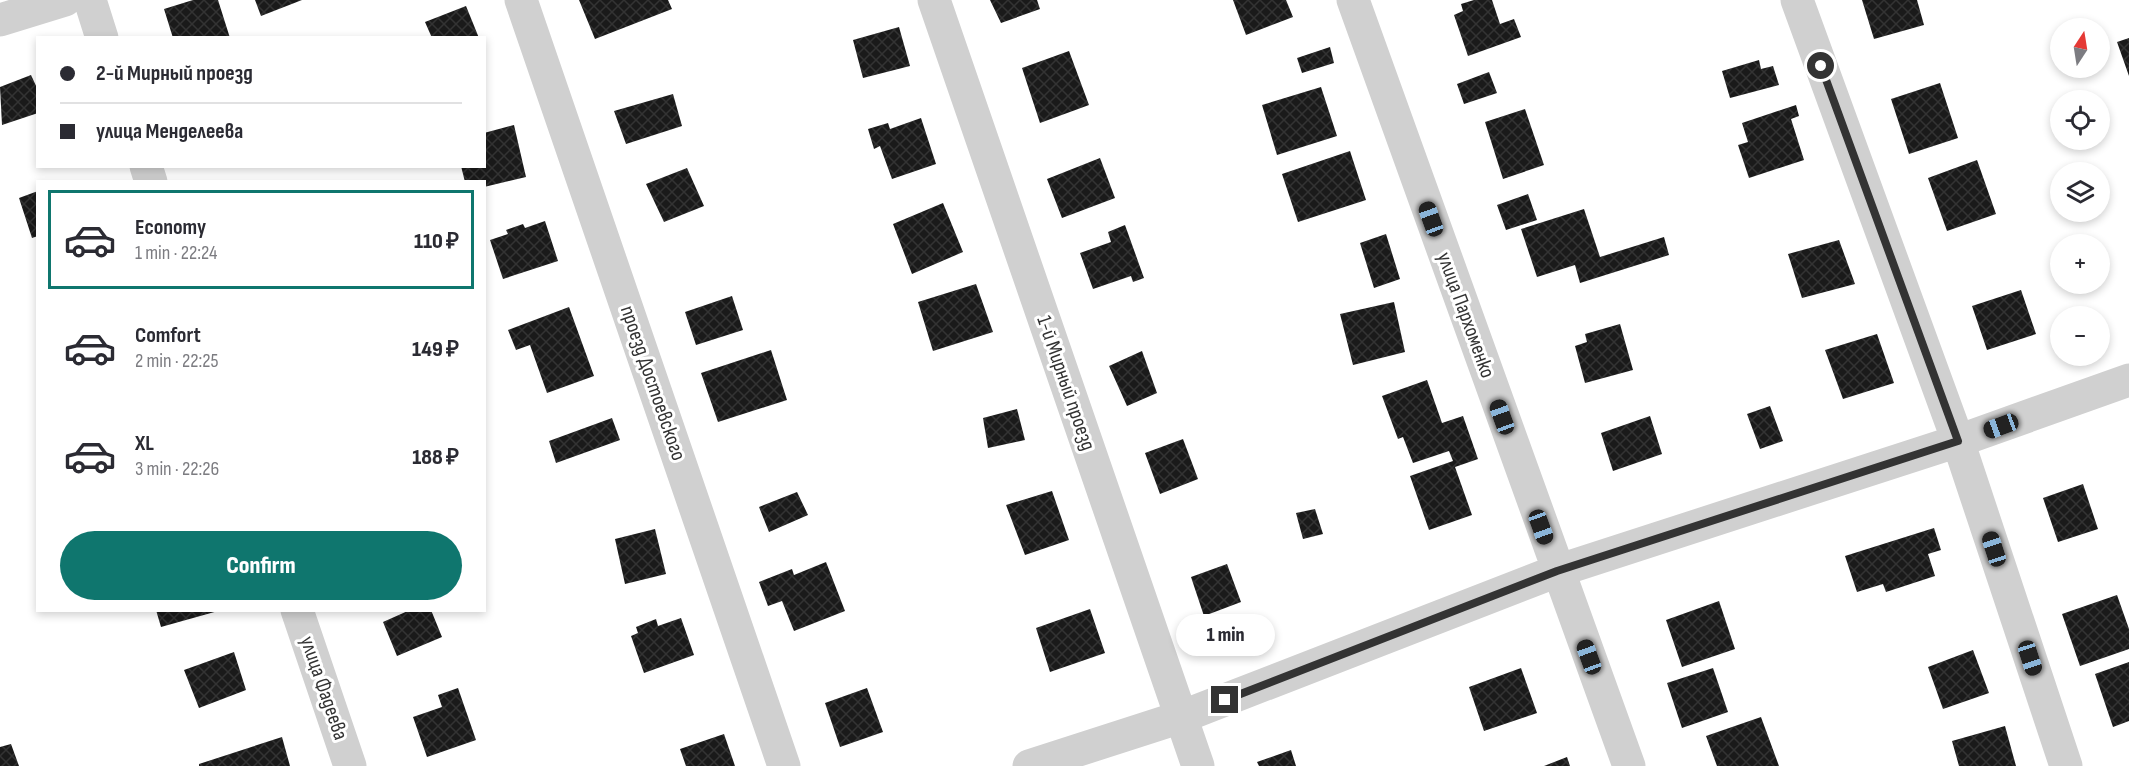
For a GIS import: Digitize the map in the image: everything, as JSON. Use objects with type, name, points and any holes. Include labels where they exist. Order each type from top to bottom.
[{"type":"street","points":[[0,20],[65,0]]},
{"type":"street","points":[[90,0],[101,36]]},
{"type":"street","name":"проезд Достоевского","points":[[521,0],[784,766]]},
{"type":"street","name":"1-й Мирный проезд","points":[[934,0],[1198,766]]},
{"type":"street","name":"улица Пархоменко","points":[[1353,0],[1629,766]]},
{"type":"street","points":[[1797,0],[1958,441],[2066,766]]},
{"type":"street","points":[[1029,766],[1180,717],[1557,571],[1958,441],[2129,380]]},
{"type":"street","name":"улица Фадеева","points":[[298,612],[350,766]]},
{"type":"building","points":[[193,0],[218,0],[229,36],[172,36],[164,9]]},
{"type":"building","points":[[255,0],[302,0],[261,16]]},
{"type":"building","points":[[579,0],[668,0],[672,9],[595,39]]},
{"type":"building","points":[[990,0],[1037,0],[1040,9],[1001,23]]},
{"type":"building","points":[[1233,0],[1286,0],[1293,17],[1246,35]]},
{"type":"building","points":[[1474,0],[1492,0],[1500,24],[1514,19],[1521,37],[1468,56],[1454,15],[1463,11],[1461,4]]},
{"type":"building","points":[[1862,0],[1917,0],[1924,25],[1874,39]]},
{"type":"building","points":[[466,6],[478,36],[431,36],[425,22]]},
{"type":"building","points":[[899,27],[910,66],[863,78],[853,40]]},
{"type":"building","points":[[2129,38],[2129,76],[2117,42]]},
{"type":"building","points":[[1330,47],[1334,63],[1302,73],[1297,58]]},
{"type":"building","points":[[1069,51],[1089,105],[1040,123],[1022,68]]},
{"type":"building","points":[[1759,60],[1761,69],[1773,66],[1779,85],[1730,98],[1722,71]]},
{"type":"building","points":[[1489,72],[1497,93],[1464,104],[1457,84]]},
{"type":"building","points":[[31,75],[36,86],[36,114],[2,125],[0,87]]},
{"type":"building","points":[[1940,83],[1958,138],[1909,154],[1891,99]]},
{"type":"building","points":[[1321,87],[1337,136],[1277,155],[1262,105]]},
{"type":"building","points":[[673,94],[682,126],[626,144],[614,111]]},
{"type":"building","points":[[1796,105],[1799,116],[1791,119],[1804,160],[1749,178],[1738,145],[1748,142],[1742,123]]},
{"type":"building","points":[[1525,109],[1544,165],[1503,179],[1485,122]]},
{"type":"building","points":[[921,118],[936,164],[892,179],[880,146],[874,149],[868,129],[888,123],[890,129]]},
{"type":"building","points":[[514,125],[526,177],[486,187],[486,180],[464,180],[462,168],[486,168],[486,132]]},
{"type":"building","points":[[1350,151],[1366,200],[1298,222],[1282,174]]},
{"type":"building","points":[[1100,158],[1115,198],[1062,218],[1047,179]]},
{"type":"building","points":[[1977,160],[1996,214],[1947,231],[1928,178]]},
{"type":"building","points":[[687,168],[704,206],[664,222],[646,184]]},
{"type":"building","points":[[36,192],[36,237],[32,238],[19,198]]},
{"type":"building","points":[[1528,194],[1537,220],[1506,230],[1497,205]]},
{"type":"building","points":[[943,203],[963,252],[912,274],[893,224]]},
{"type":"building","points":[[1584,209],[1600,257],[1664,237],[1669,255],[1580,283],[1575,265],[1537,277],[1521,229]]},
{"type":"building","points":[[545,221],[558,261],[503,279],[490,240],[508,234],[506,230],[523,224],[525,228]]},
{"type":"building","points":[[1125,225],[1144,278],[1133,282],[1131,276],[1093,289],[1080,253],[1111,242],[1108,232]]},
{"type":"building","points":[[1386,234],[1400,279],[1374,288],[1360,243]]},
{"type":"building","points":[[1839,240],[1855,284],[1802,298],[1788,254]]},
{"type":"building","points":[[976,284],[993,332],[933,351],[918,302]]},
{"type":"building","points":[[2021,290],[2036,334],[1987,350],[1972,306]]},
{"type":"building","points":[[732,296],[743,330],[696,345],[685,312]]},
{"type":"building","points":[[1394,302],[1405,352],[1353,365],[1340,314]]},
{"type":"building","points":[[569,307],[594,376],[547,393],[530,345],[516,350],[508,330]]},
{"type":"building","points":[[1620,324],[1633,370],[1585,383],[1575,346],[1587,342],[1585,334]]},
{"type":"building","points":[[1877,334],[1894,383],[1843,399],[1825,350]]},
{"type":"building","points":[[771,350],[787,400],[718,422],[701,373]]},
{"type":"building","points":[[1142,351],[1157,393],[1127,406],[1109,366]]},
{"type":"building","points":[[1427,380],[1442,423],[1463,416],[1478,459],[1455,467],[1472,515],[1429,530],[1410,476],[1453,461],[1449,451],[1413,463],[1403,437],[1398,439],[1382,396]]},
{"type":"building","points":[[1770,406],[1783,441],[1760,449],[1747,414]]},
{"type":"building","points":[[1017,409],[1025,440],[988,448],[983,418]]},
{"type":"building","points":[[1650,416],[1662,454],[1613,471],[1601,433]]},
{"type":"building","points":[[612,418],[620,440],[556,463],[549,441]]},
{"type":"building","points":[[1183,439],[1198,479],[1160,494],[1145,453]]},
{"type":"building","points":[[2083,484],[2098,529],[2058,542],[2043,498]]},
{"type":"building","points":[[1052,491],[1069,540],[1025,555],[1006,505]]},
{"type":"building","points":[[797,492],[808,515],[769,532],[759,507]]},
{"type":"building","points":[[1315,509],[1323,534],[1303,539],[1296,513]]},
{"type":"building","points":[[1934,528],[1941,550],[1928,554],[1935,576],[1886,592],[1883,584],[1857,592],[1845,556]]},
{"type":"building","points":[[655,529],[666,574],[625,584],[615,539]]},
{"type":"building","points":[[826,562],[845,611],[794,631],[782,601],[768,606],[759,582],[792,569],[794,575]]},
{"type":"building","points":[[1227,564],[1241,602],[1204,616],[1191,577]]},
{"type":"building","points":[[2117,595],[2129,629],[2129,649],[2080,666],[2062,614]]},
{"type":"building","points":[[1719,601],[1735,649],[1682,667],[1666,620]]},
{"type":"building","points":[[1090,609],[1105,653],[1050,672],[1036,628]]},
{"type":"building","points":[[157,612],[214,612],[161,627]]},
{"type":"building","points":[[406,612],[432,612],[442,637],[397,656],[383,622]]},
{"type":"building","points":[[681,618],[694,655],[644,673],[631,636],[638,633],[636,627],[656,619],[658,626]]},
{"type":"building","points":[[1973,650],[1989,693],[1943,709],[1928,667]]},
{"type":"building","points":[[234,652],[246,690],[199,708],[184,670]]},
{"type":"building","points":[[2129,662],[2129,721],[2113,727],[2095,674]]},
{"type":"building","points":[[1521,668],[1537,713],[1484,731],[1469,687]]},
{"type":"building","points":[[1713,668],[1728,712],[1682,728],[1667,683]]},
{"type":"building","points":[[458,688],[476,740],[427,757],[413,717],[442,707],[438,695]]},
{"type":"building","points":[[867,688],[883,732],[840,747],[825,703]]},
{"type":"building","points":[[1761,717],[1779,766],[1717,766],[1706,736]]},
{"type":"building","points":[[2005,726],[2016,766],[1959,766],[1952,741]]},
{"type":"building","points":[[724,734],[735,766],[686,766],[680,749]]},
{"type":"building","points":[[282,737],[290,766],[199,766],[199,764]]},
{"type":"building","points":[[11,744],[19,766],[0,766],[0,747]]},
{"type":"building","points":[[1291,750],[1296,766],[1259,766],[1257,762]]},
{"type":"building","points":[[1567,757],[1570,766],[1544,766]]},
{"type":"route","points":[[1225,700],[1557,571],[1958,441],[1821,66]]}]
